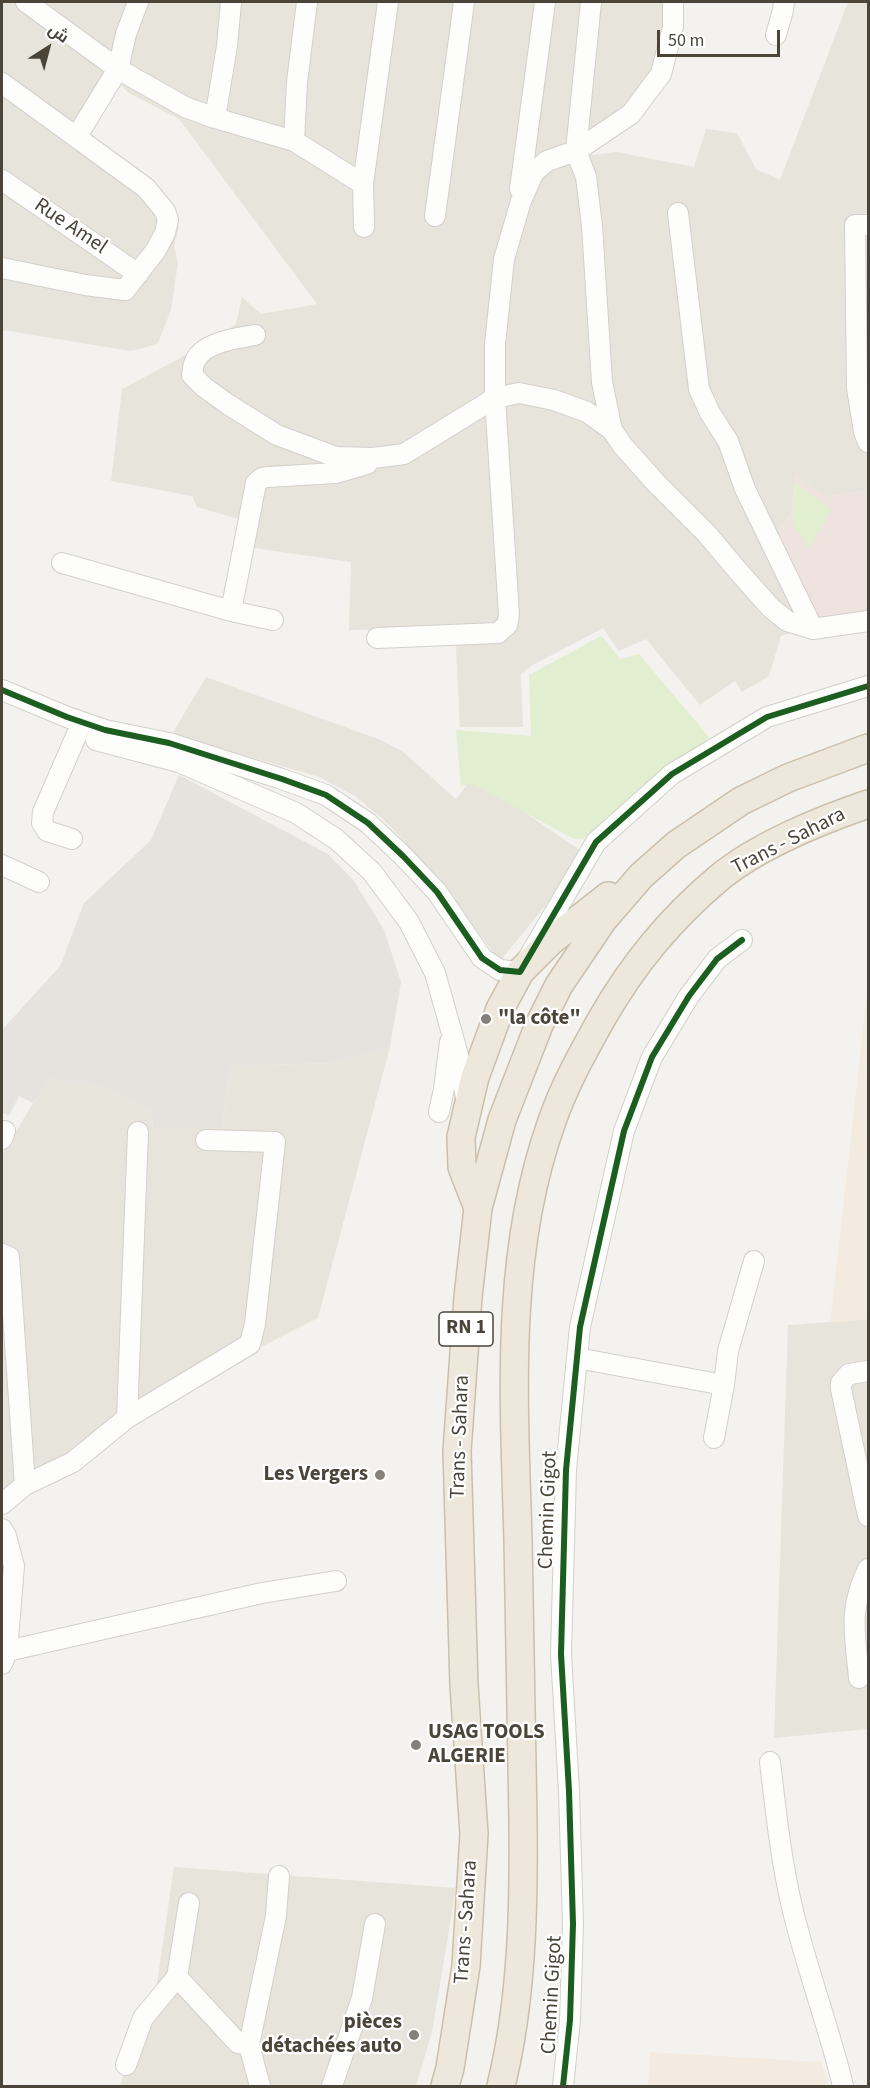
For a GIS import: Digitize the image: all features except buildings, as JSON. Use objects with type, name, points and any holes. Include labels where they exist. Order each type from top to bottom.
[{"type":"highway","name":"Trans - Sahara","points":[[444,2080],[466,1966],[474,1834],[464,1685],[458,1451],[468,1297],[478,1208],[502,1120],[539,1025],[559,985],[603,920],[641,876],[676,845],[741,801],[788,778],[868,748]]},
{"type":"highway","name":"Trans - Sahara","points":[[501,2086],[517,1991],[524,1901],[521,1655],[514,1407],[515,1325],[522,1249],[535,1182],[550,1125],[571,1076],[617,992],[648,948],[678,916],[722,876],[766,848],[819,821],[868,804]]},
{"type":"highway","points":[[478,1208],[462,1167],[460,1137],[475,1077],[508,990],[520,972],[551,941],[645,866],[676,845]]},
{"type":"street","points":[[26,2],[118,69],[185,107],[294,141],[363,184]]},
{"type":"street","points":[[77,136],[118,69],[126,34],[138,2]]},
{"type":"street","points":[[215,118],[227,46],[231,2]]},
{"type":"street","points":[[294,141],[297,82],[307,2]]},
{"type":"street","points":[[364,227],[363,184],[388,2]]},
{"type":"street","points":[[435,216],[464,2]]},
{"type":"street","points":[[515,222],[545,2]]},
{"type":"street","points":[[591,2],[576,151],[586,177],[591,216],[602,382],[612,430]]},
{"type":"street","points":[[377,638],[498,633],[507,625],[509,615],[495,398],[495,344],[504,260],[521,201],[534,172],[547,161],[576,151],[631,114],[661,75],[673,27],[673,2]]},
{"type":"street","points":[[776,34],[784,2]]},
{"type":"street","points":[[2,83],[146,188],[165,211],[168,220],[165,233],[125,290],[85,285],[2,268]]},
{"type":"street","name":"Rue Amel","points":[[2,180],[138,273]]},
{"type":"street","points":[[678,213],[699,389],[710,413],[728,441],[745,489],[813,630]]},
{"type":"street","points":[[868,225],[855,225],[857,388],[864,432],[868,442]]},
{"type":"street","points":[[255,335],[226,340],[208,349],[195,359],[192,375],[229,405],[277,435],[336,457],[373,458],[404,454]]},
{"type":"street","points":[[231,611],[256,483],[262,478],[336,473],[404,454],[495,398],[519,393],[554,400],[587,412],[612,430],[656,483],[707,534],[771,608],[787,621],[813,630],[868,621]]},
{"type":"street","points":[[62,563],[231,611],[273,620]]},
{"type":"street","points":[[2,690],[105,730],[178,745],[326,795],[368,823],[403,856],[437,892],[482,958],[500,970],[520,972],[596,842],[672,774],[767,717],[868,686]]},
{"type":"street","points":[[2,702],[77,734],[179,762],[296,813],[336,839],[372,872],[409,922],[435,973],[452,1031],[468,1107]]},
{"type":"street","points":[[72,839],[47,831],[42,823],[43,812],[77,734]]},
{"type":"street","points":[[2,865],[39,882]]},
{"type":"street","name":"Chemin Gigot","points":[[563,2086],[570,2020],[573,1924],[569,1791],[561,1654],[566,1470],[580,1327],[624,1131],[652,1057],[689,996],[717,959],[742,940]]},
{"type":"street","points":[[439,1112],[452,1031]]},
{"type":"street","points":[[127,1418],[138,1132]]},
{"type":"street","points":[[2,1504],[25,1485],[73,1462],[127,1418],[250,1344],[255,1324],[274,1142],[206,1140]]},
{"type":"street","points":[[2,1254],[9,1257],[25,1485]]},
{"type":"street","points":[[714,1438],[728,1351],[754,1261]]},
{"type":"street","points":[[577,1358],[724,1385]]},
{"type":"street","points":[[868,1371],[849,1374],[841,1383],[841,1389],[868,1516]]},
{"type":"street","points":[[2,1529],[14,1566],[4,1657],[262,1593],[336,1581]]},
{"type":"street","points":[[859,1678],[854,1610],[860,1586],[868,1569]]},
{"type":"street","points":[[770,1762],[779,1836],[793,1911],[833,2043],[843,2086]]},
{"type":"street","points":[[260,2086],[249,2045],[276,1916],[279,1876]]},
{"type":"street","points":[[126,2065],[143,2018],[177,1977],[189,1903]]},
{"type":"street","points":[[332,2086],[362,1998],[375,1924]]},
{"type":"street","points":[[177,1977],[238,2043],[249,2045]]},
{"type":"shaded area","points":[[2,2],[674,2],[659,53],[643,90],[620,114],[588,130],[584,156],[616,152],[694,167],[706,129],[737,133],[756,169],[780,180],[848,2],[868,2],[868,490],[825,497],[794,483],[792,512],[774,537],[819,624],[781,636],[769,676],[742,692],[735,681],[700,705],[646,639],[619,651],[603,628],[531,666],[521,674],[523,727],[460,727],[455,628],[349,630],[351,562],[240,546],[242,520],[197,507],[192,496],[111,481],[122,389],[208,343],[236,324],[242,297],[261,314],[317,304],[179,119],[127,92],[119,82],[91,135],[170,207],[179,227],[174,246],[178,262],[171,310],[158,343],[130,351],[2,330]]},
{"type":"shaded area","points":[[795,473],[825,497],[868,490],[868,618],[819,624],[774,537],[792,512]]},
{"type":"shaded area","points":[[206,677],[381,740],[402,751],[456,799],[473,777],[587,855],[500,961],[434,874],[385,821],[355,796],[319,777],[172,734]]},
{"type":"shaded area","points":[[179,775],[328,854],[354,881],[384,930],[401,982],[390,1047],[334,1063],[230,1066],[222,1128],[153,1128],[151,1109],[95,1085],[51,1079],[33,1103],[19,1096],[9,1116],[2,1112],[2,1030],[60,966],[84,903],[151,840]]},
{"type":"shaded area","points":[[868,988],[868,1319],[830,1323],[867,993]]},
{"type":"shaded area","points":[[390,1047],[318,1318],[247,1354],[2,1500],[2,1155],[33,1103],[51,1079],[95,1085],[151,1109],[153,1128],[222,1128],[230,1066],[334,1063]]},
{"type":"shaded area","points":[[868,1319],[868,1729],[774,1738],[788,1325]]},
{"type":"shaded area","points":[[174,1867],[456,1888],[432,2032],[416,2086],[120,2086],[139,2024],[156,1990]]},
{"type":"shaded area","points":[[650,2052],[821,2062],[829,2086],[648,2086]]},
{"type":"green space","points":[[794,483],[831,509],[810,548],[793,525]]},
{"type":"green space","points":[[601,636],[621,659],[639,654],[709,737],[594,838],[574,839],[472,784],[461,786],[456,730],[531,736],[529,675]]},
{"type":"cycle path","points":[[2,690],[105,730],[169,743],[326,795],[368,823],[403,856],[437,892],[482,958],[500,970],[520,972],[596,842],[672,774],[767,717],[868,686]]},
{"type":"cycle path","points":[[563,2086],[570,2020],[573,1924],[569,1791],[561,1654],[566,1470],[580,1327],[624,1131],[652,1057],[689,996],[717,959],[742,940]]},
{"type":"place","name":"\"la côte\"","points":[[486,1019]]},
{"type":"place","name":"Les Vergers","points":[[380,1475]]},
{"type":"place","name":"USAG TOOLS ALGERIE","points":[[416,1745]]},
{"type":"place","name":"pièces détachées auto","points":[[414,2035]]}]
